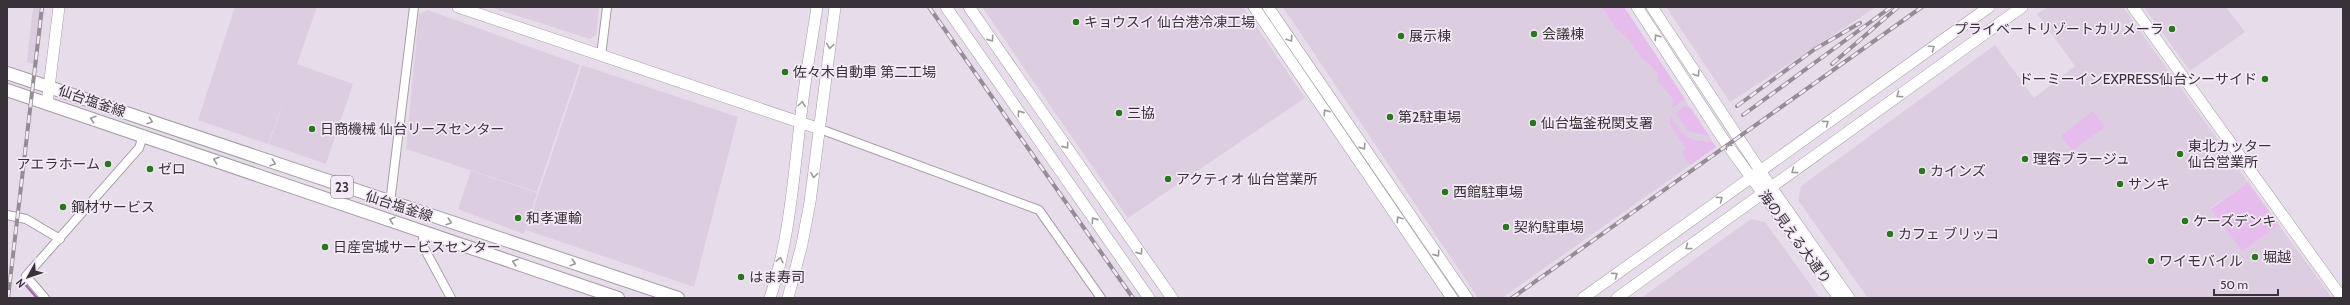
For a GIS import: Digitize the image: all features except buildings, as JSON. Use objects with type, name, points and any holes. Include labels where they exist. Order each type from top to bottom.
[{"type":"main road","name":"仙台塩釜線","points":[[7,72],[390,203],[678,298]]},
{"type":"main road","name":"仙台塩釜線","points":[[7,90],[618,298]]},
{"type":"street","points":[[47,104],[59,7]]},
{"type":"street","points":[[390,203],[414,7]]},
{"type":"street","points":[[458,7],[800,122],[1039,210],[1101,298]]},
{"type":"street","points":[[601,56],[607,7]]},
{"type":"street","points":[[770,298],[784,243],[793,190],[800,122],[817,7]]},
{"type":"street","points":[[788,298],[802,244],[820,130],[835,7]]},
{"type":"street","points":[[946,7],[1149,298]]},
{"type":"street","points":[[969,7],[1172,298]]},
{"type":"street","points":[[1254,7],[1452,298]]},
{"type":"street","points":[[1268,7],[1467,298]]},
{"type":"street","name":"海の見える大通り","points":[[1637,7],[1751,177],[1767,190],[1839,298]]},
{"type":"street","points":[[1652,7],[1761,170],[1767,190],[1849,298]]},
{"type":"street","points":[[1583,298],[1989,7]]},
{"type":"street","points":[[1617,298],[2022,7]]},
{"type":"street","points":[[2133,7],[2342,298]]},
{"type":"street","points":[[45,298],[26,276],[139,148],[143,136]]},
{"type":"street","points":[[7,215],[26,219],[60,239]]},
{"type":"street","points":[[423,231],[423,246],[451,298]]},
{"type":"shaded area","points":[[33,7],[45,7],[37,66],[27,62]]},
{"type":"shaded area","points":[[235,7],[317,7],[297,64],[353,84],[326,164],[269,144],[285,98],[268,144],[198,120]]},
{"type":"shaded area","points":[[490,7],[599,7],[596,35],[590,39]]},
{"type":"shaded area","points":[[982,7],[1243,7],[1305,98],[1128,218]]},
{"type":"shaded area","points":[[1283,7],[1624,7],[1716,147],[1502,298],[1478,298]]},
{"type":"shaded area","points":[[1602,7],[1624,7],[1685,99],[1672,108],[1673,99],[1657,80],[1658,75],[1655,70],[1642,59],[1630,41],[1616,28]]},
{"type":"shaded area","points":[[1666,7],[1876,7],[1730,102]]},
{"type":"shaded area","points":[[2048,7],[2123,7],[2248,182],[2211,208],[2242,251],[2279,225],[2332,298],[1868,298],[1798,200],[1801,186],[1995,45],[2034,98],[2075,66],[2037,14]]},
{"type":"shaded area","points":[[2144,7],[2226,7],[2245,32],[2190,71]]},
{"type":"shaded area","points":[[428,10],[580,65],[537,192],[406,149],[419,14]]},
{"type":"shaded area","points":[[582,65],[738,117],[694,287],[526,230]]},
{"type":"shaded area","points":[[1685,106],[1691,108],[1709,136],[1688,131],[1676,113]]},
{"type":"shaded area","points":[[2093,111],[2105,127],[2072,151],[2061,136]]},
{"type":"shaded area","points":[[1671,117],[1683,134],[1687,137],[1712,142],[1716,147],[1690,165],[1682,153],[1686,149],[1670,124]]},
{"type":"shaded area","points":[[471,171],[537,193],[524,234],[458,209]]},
{"type":"shaded area","points":[[2248,182],[2279,225],[2242,251],[2211,209]]},
{"type":"shaded area","points":[[1751,219],[1765,222],[1820,298],[1641,298]]},
{"type":"waterway","points":[[23,282],[37,298]]},
{"type":"railway","points":[[8,298],[42,7]]},
{"type":"railway","points":[[929,7],[1133,298]]},
{"type":"railway","points":[[1743,115],[1891,7]]},
{"type":"railway","points":[[1832,64],[1898,7]]},
{"type":"railway","points":[[1512,298],[1922,7]]},
{"type":"railway","points":[[1737,106],[1815,49],[1860,23]]},
{"type":"place","name":"キョウスイ 仙台港冷凍工場","points":[[1076,22]]},
{"type":"place","name":"プライベートリゾートカリメーラ","points":[[2172,29]]},
{"type":"place","name":"会議棟","points":[[1534,34]]},
{"type":"place","name":"展示棟","points":[[1401,36]]},
{"type":"place","name":"佐々木自動車 第二工場","points":[[785,72]]},
{"type":"place","name":"ドーミーインEXPRESS仙台シーサイド","points":[[2265,79]]},
{"type":"place","name":"三協","points":[[1119,113]]},
{"type":"place","name":"第2駐車場","points":[[1390,117]]},
{"type":"place","name":"仙台塩釜税関支署","points":[[1533,123]]},
{"type":"place","name":"日商機械 仙台リースセンター","points":[[312,129]]},
{"type":"place","name":"東北カッター 仙台営業所","points":[[2180,154]]},
{"type":"place","name":"理容ブラージュ","points":[[2025,159]]},
{"type":"place","name":"アエラホーム","points":[[108,164]]},
{"type":"place","name":"ゼロ","points":[[150,169]]},
{"type":"place","name":"カインズ","points":[[1922,171]]},
{"type":"place","name":"アクティオ 仙台営業所","points":[[1168,179]]},
{"type":"place","name":"サンキ","points":[[2120,184]]},
{"type":"place","name":"西館駐車場","points":[[1445,192]]},
{"type":"place","name":"鋼材サービス","points":[[63,207]]},
{"type":"place","name":"和孝運輸","points":[[518,218]]},
{"type":"place","name":"ケーズデンキ","points":[[2185,221]]},
{"type":"place","name":"契約駐車場","points":[[1506,227]]},
{"type":"place","name":"カフェ ブリッコ","points":[[1890,234]]},
{"type":"place","name":"日産宮城サービスセンター","points":[[325,247]]},
{"type":"place","name":"堀越","points":[[2255,257]]},
{"type":"place","name":"ワイモバイル","points":[[2151,261]]},
{"type":"place","name":"はま寿司","points":[[741,277]]}]
